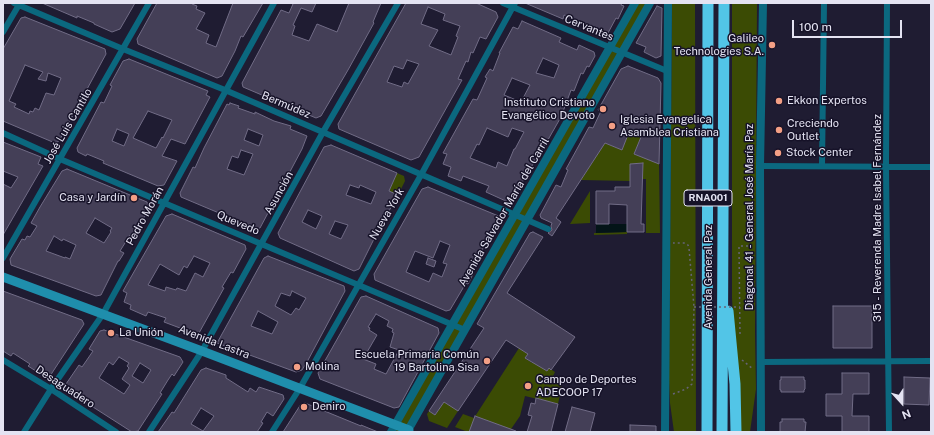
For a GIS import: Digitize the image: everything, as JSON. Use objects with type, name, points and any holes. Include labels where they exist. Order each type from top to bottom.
[{"type":"highway","name":"Avenida General Paz","points":[[707,432],[708,3]]},
{"type":"highway","name":"Avenida General Paz","points":[[722,432],[724,3]]},
{"type":"highway","points":[[722,263],[732,348],[736,432]]},
{"type":"main road","name":"Avenida Lastra","points":[[3,277],[202,350],[300,388],[394,428],[410,431]]},
{"type":"street","name":"José Luis Cantilo","points":[[3,258],[149,3]]},
{"type":"street","name":"Pedro Morán","points":[[24,432],[51,389],[103,314],[274,3]]},
{"type":"street","name":"Asunción","points":[[149,432],[202,350],[323,132],[398,3]]},
{"type":"street","name":"Cervantes","points":[[503,3],[514,5],[668,71]]},
{"type":"street","name":"Avenida Salvador María del Carril","points":[[394,428],[635,3]]},
{"type":"street","points":[[410,431],[465,330],[650,3]]},
{"type":"street","points":[[666,432],[668,3]]},
{"type":"street","name":"Diagonal 41 - General José María Paz","points":[[761,432],[760,166],[763,3]]},
{"type":"street","points":[[822,166],[824,3]]},
{"type":"street","name":"315 - Reverenda Madre Isabel Fernández","points":[[888,3],[886,166],[889,432]]},
{"type":"street","name":"Bermúdez","points":[[18,4],[123,49],[225,90],[548,229]]},
{"type":"street","points":[[3,32],[18,4]]},
{"type":"street","name":"Nueva York","points":[[272,432],[300,388],[421,175],[514,5]]},
{"type":"street","name":"Quevedo","points":[[3,133],[60,159],[465,330]]},
{"type":"street","points":[[760,166],[931,166]]},
{"type":"street","name":"Desaguadero","points":[[3,360],[51,389],[116,432]]},
{"type":"street","points":[[760,362],[931,361]]},
{"type":"street","points":[[757,432],[760,422]]},
{"type":"path","points":[[665,396],[678,393],[692,384],[694,307],[688,245],[685,243],[666,242]]},
{"type":"path","points":[[740,339],[739,246],[760,245]]},
{"type":"path","points":[[694,307],[740,307]]},
{"type":"path","points":[[741,357],[754,370],[760,372]]},
{"type":"green space","points":[[635,3],[650,3],[407,432],[392,432]]},
{"type":"green space","points":[[672,3],[695,3],[696,432],[674,432],[670,403]]},
{"type":"green space","points":[[732,3],[757,3],[756,389],[750,432],[739,432],[732,298]]},
{"type":"green space","points":[[628,133],[641,137],[634,154],[659,163],[660,233],[646,233],[646,179],[643,179],[643,164],[630,164],[630,181],[581,180],[605,143],[622,150]]},
{"type":"green space","points":[[397,173],[404,176],[405,181],[398,195],[389,191]]},
{"type":"green space","points":[[590,191],[590,223],[570,224]]},
{"type":"green space","points":[[627,232],[627,234],[594,235],[594,233]]},
{"type":"green space","name":"Campo de Deportes ADECOOP 17","points":[[519,348],[528,354],[525,358],[532,363],[535,359],[547,371],[549,368],[555,372],[553,376],[563,381],[558,404],[525,396],[520,416],[509,432],[468,432],[455,427],[463,414],[474,418]]},
{"type":"green space","points":[[444,402],[458,411],[447,428],[429,421],[427,414],[429,411],[435,415]]},
{"type":"shaded area","points":[[596,224],[627,224],[627,232],[596,233]]},
{"type":"building","points":[[42,3],[135,3],[120,29],[112,32],[94,23],[77,16],[77,18]]},
{"type":"building","points":[[157,3],[193,3],[192,4],[197,6],[196,9],[205,13],[196,29],[209,35],[206,43],[216,47],[233,3],[263,3],[243,37],[241,36],[222,76],[217,78],[138,44],[137,39]]},
{"type":"building","points":[[290,3],[316,3],[312,12],[301,8],[293,25],[295,26],[292,35],[309,41],[317,24],[337,32],[349,3],[381,3],[373,22],[374,23],[348,70],[321,116],[316,118],[243,87],[242,83],[281,10],[289,13],[293,4]]},
{"type":"building","points":[[406,3],[476,3],[496,12],[498,17],[486,39],[480,37],[473,53],[471,52],[468,62],[466,61],[458,79],[462,80],[419,157],[411,160],[339,129],[338,124]],"holes":[[[428,7],[445,14],[443,20],[460,26],[456,36],[458,37],[451,55],[429,46],[438,30],[421,24]],[[407,60],[419,64],[408,84],[404,82],[402,87],[387,82],[394,66],[403,69]]]},
{"type":"building","points":[[525,3],[622,3],[621,5],[624,6],[618,19],[616,18],[608,33],[602,35],[585,28],[587,25],[564,15],[563,19]]},
{"type":"building","points":[[657,6],[662,8],[661,56],[656,58],[644,52],[646,47],[636,43]]},
{"type":"building","points":[[25,17],[105,49],[106,54],[59,141],[55,143],[3,121],[3,49],[21,18]],"holes":[[[25,65],[43,72],[38,79],[46,81],[48,73],[61,78],[54,95],[46,93],[39,110],[35,108],[33,112],[30,111],[29,114],[14,107],[16,104],[9,101]]]},
{"type":"building","points":[[522,21],[561,38],[559,42],[577,50],[579,45],[594,52],[595,56],[589,67],[587,66],[583,74],[581,73],[574,91],[571,90],[561,117],[537,159],[536,158],[532,166],[530,166],[514,200],[508,202],[486,192],[489,186],[463,176],[461,181],[448,176],[451,167],[443,164],[447,154],[443,153],[473,99],[477,100],[487,78],[485,77],[490,69],[493,71],[499,53],[513,27],[518,29]],"holes":[[[543,58],[559,65],[554,78],[536,73]],[[512,78],[530,85],[521,102],[504,95]],[[487,128],[508,137],[512,128],[524,132],[514,149],[507,166],[498,162],[496,168],[470,158],[477,144],[479,145]]]},
{"type":"building","points":[[129,59],[208,91],[206,95],[210,97],[185,144],[171,139],[162,156],[177,161],[164,185],[158,186],[103,163],[104,161],[78,152],[77,148],[101,102],[104,103],[112,86],[110,85],[123,61]],"holes":[[[148,111],[172,120],[156,148],[133,138]],[[117,129],[129,134],[124,146],[112,141]]]},
{"type":"building","points":[[628,66],[658,78],[661,83],[659,164],[634,154],[641,137],[629,132],[622,150],[605,143],[556,218],[561,222],[552,236],[548,233],[552,230],[552,223],[541,218],[540,215],[556,185],[561,187],[568,170],[566,169],[589,127],[593,128],[601,111],[598,110],[621,69]]},
{"type":"building","points":[[230,103],[239,106],[238,108],[255,114],[255,112],[274,121],[291,126],[290,129],[307,136],[302,149],[260,228],[257,229],[181,197],[180,193],[193,167],[195,168],[227,104],[229,105]],"holes":[[[248,129],[263,135],[259,146],[244,140]],[[241,150],[253,154],[244,175],[227,169],[232,156],[238,158]]]},
{"type":"building","points":[[3,142],[41,157],[38,164],[43,166],[3,235],[3,184],[11,188],[18,177],[3,171]]},
{"type":"building","points":[[331,145],[397,173],[389,191],[398,195],[359,269],[354,271],[280,238],[278,233],[324,147]],"holes":[[[350,185],[359,188],[360,185],[376,192],[371,204],[346,195]],[[308,210],[322,216],[316,229],[302,222]],[[335,221],[348,225],[341,239],[329,234]]]},
{"type":"building","points":[[643,163],[641,224],[644,224],[644,232],[627,232],[627,205],[609,204],[609,224],[596,224],[596,191],[615,191],[615,187],[630,187],[630,164]]},
{"type":"building","points":[[67,169],[147,202],[149,209],[133,237],[130,235],[120,251],[124,253],[118,261],[101,295],[96,296],[11,265],[10,259],[22,239],[25,240],[27,236],[30,237],[37,226],[31,223],[62,171]],"holes":[[[95,218],[112,228],[104,243],[86,233]],[[54,236],[62,241],[63,239],[76,245],[70,259],[46,251]]]},
{"type":"building","points":[[428,187],[501,217],[502,221],[491,240],[487,239],[468,284],[466,283],[450,310],[446,311],[375,280],[374,274],[422,189]],"holes":[[[440,241],[450,245],[443,263],[447,264],[442,277],[433,273],[429,282],[406,272],[415,251],[433,258]]]},
{"type":"building","points":[[172,214],[245,245],[246,249],[233,273],[231,272],[222,287],[224,288],[199,333],[196,334],[164,322],[166,318],[148,312],[146,316],[130,309],[131,305],[124,302],[127,293],[123,291],[166,216]],"holes":[[[194,256],[210,263],[203,277],[195,273],[186,291],[166,287],[165,291],[148,285],[160,264],[179,275],[184,266],[187,268]]]},
{"type":"building","name":"Escuela Primaria Común 19 Bartolina Sisa","points":[[533,232],[543,237],[507,293],[575,337],[551,370],[549,368],[547,371],[525,358],[528,354],[506,340],[458,411],[444,402],[435,415],[429,411],[484,328],[477,324],[530,233]]},
{"type":"building","points":[[268,256],[344,286],[345,291],[307,362],[302,370],[296,372],[217,343],[264,258]],"holes":[[[292,291],[306,298],[299,310],[296,308],[291,315],[275,306],[281,293],[290,296]],[[258,311],[278,322],[272,334],[251,326]]]},
{"type":"building","points":[[428,258],[436,261],[434,267],[426,264]]},
{"type":"building","points":[[3,291],[82,320],[84,324],[50,376],[47,378],[28,366],[30,364],[13,353],[11,356],[3,351]]},
{"type":"building","points":[[366,296],[438,328],[439,333],[399,407],[394,408],[320,379],[318,373],[361,297]],"holes":[[[376,314],[389,321],[387,326],[393,329],[392,332],[394,333],[390,347],[399,350],[386,374],[374,369],[376,364],[363,359],[377,335],[369,330],[370,328],[368,327]]]},
{"type":"building","points":[[833,306],[872,306],[872,348],[833,348]]},
{"type":"building","points":[[104,330],[180,357],[183,362],[174,376],[172,374],[168,380],[160,393],[162,394],[138,431],[132,432],[68,391],[66,384],[79,365],[82,367],[93,351],[89,349],[100,331]],"holes":[[[119,357],[129,363],[127,366],[129,368],[122,379],[130,385],[124,394],[99,378],[109,362],[113,365]],[[140,363],[151,370],[143,383],[132,376]]]},
{"type":"building","points":[[206,368],[226,375],[226,378],[248,392],[250,388],[256,392],[259,387],[283,395],[284,399],[273,416],[267,412],[261,422],[263,423],[257,432],[158,432],[172,412],[174,413],[201,370]],"holes":[[[201,408],[214,416],[203,431],[191,424]]]},
{"type":"building","points":[[842,373],[869,373],[869,394],[853,394],[852,416],[869,416],[869,432],[842,432],[842,416],[826,416],[826,394],[842,394]]},
{"type":"building","points":[[781,377],[804,377],[804,392],[781,392]]},
{"type":"building","points":[[904,377],[930,378],[929,405],[904,404]]},
{"type":"building","points":[[536,398],[558,404],[551,432],[527,432],[532,416],[528,415],[531,403],[535,404]]},
{"type":"building","points":[[305,403],[378,432],[283,432],[301,404]]},
{"type":"building","points":[[572,407],[595,413],[590,432],[565,432]]},
{"type":"building","points":[[475,416],[516,431],[516,432],[469,432]]},
{"type":"building","points":[[782,419],[804,419],[804,422],[806,422],[805,432],[780,432],[780,422],[782,422]]},
{"type":"building","points":[[630,425],[656,426],[656,432],[630,432]]},
{"type":"place","name":"Galileo Technologies S.A.","points":[[772,45]]},
{"type":"place","name":"Ekkon Expertos","points":[[779,101]]},
{"type":"place","name":"Instituto Cristiano Evangélico Devoto","points":[[603,109]]},
{"type":"place","name":"Iglesia Evangelica Asamblea Cristiana","points":[[612,126]]},
{"type":"place","name":"Creciendo Outlet","points":[[779,130]]},
{"type":"place","name":"Stock Center","points":[[778,153]]},
{"type":"place","name":"Casa y Jardín","points":[[134,198]]},
{"type":"place","name":"La Unión","points":[[111,333]]},
{"type":"place","name":"Escuela Primaria Común 19 Bartolina Sisa","points":[[487,361]]},
{"type":"place","name":"Molina","points":[[297,367]]},
{"type":"place","name":"Campo de Deportes ADECOOP 17","points":[[528,386]]},
{"type":"place","name":"Deniro","points":[[304,407]]}]
